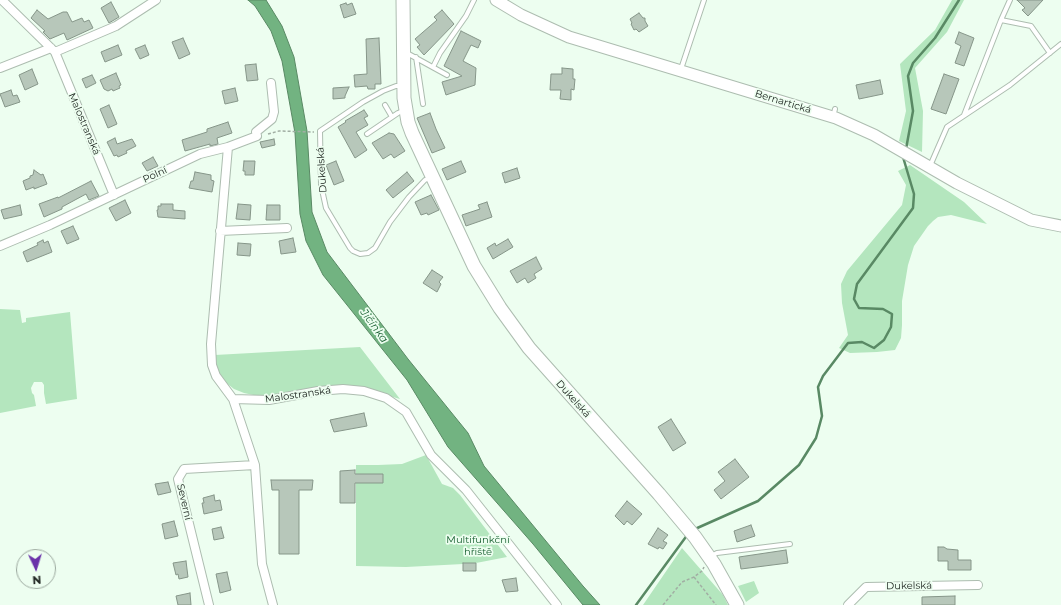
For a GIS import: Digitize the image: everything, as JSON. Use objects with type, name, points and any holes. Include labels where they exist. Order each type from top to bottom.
[{"type":"main road","name":"Dukelská","points":[[403,0],[403,86],[405,110],[412,133],[474,266],[486,287],[518,333],[548,371],[695,536],[708,560],[737,605]]},
{"type":"street","name":"Malostranská","points":[[2,0],[53,50],[114,195]]},
{"type":"street","points":[[0,68],[116,26],[156,0]]},
{"type":"street","name":"Bernartická","points":[[496,0],[521,15],[570,37],[680,71],[834,113],[957,183],[1031,220],[1061,226]]},
{"type":"street","name":"Polní","points":[[0,246],[50,225],[200,154],[228,147],[257,136],[256,132],[272,119],[274,112],[271,83]]},
{"type":"street","points":[[228,147],[211,344],[212,365],[216,376],[233,399],[256,465],[262,564],[273,605]]},
{"type":"street","points":[[220,231],[288,228]]},
{"type":"street","name":"Malostranská","points":[[233,399],[269,400],[318,391],[343,389],[364,391],[386,398],[406,412],[431,455],[466,490],[557,605]]},
{"type":"street","name":"Severní","points":[[209,605],[178,479],[184,468],[256,465]]},
{"type":"street","name":"Dukelská","points":[[848,605],[866,587],[978,585]]},
{"type":"lane","points":[[434,67],[440,53],[466,16],[474,0]]},
{"type":"lane","points":[[680,71],[704,0]]},
{"type":"lane","points":[[964,116],[1010,0]]},
{"type":"lane","points":[[1001,20],[1031,26],[1050,53]]},
{"type":"lane","points":[[930,167],[947,127],[1010,85],[1061,44]]},
{"type":"lane","points":[[403,51],[447,75]]},
{"type":"lane","points":[[416,57],[423,104]]},
{"type":"lane","points":[[318,132],[363,102],[383,91],[396,86],[403,86]]},
{"type":"lane","points":[[385,104],[392,117]]},
{"type":"lane","points":[[367,134],[405,110]]},
{"type":"lane","name":"Dukelská","points":[[318,132],[321,185],[326,208],[350,248],[356,252],[364,254],[372,251],[390,222],[409,197],[425,180],[432,177]]},
{"type":"lane","points":[[708,560],[717,553],[790,544]]},
{"type":"path","points":[[279,131],[318,132]]},
{"type":"path","points":[[663,605],[682,582],[694,577],[702,571],[708,560]]},
{"type":"path","points":[[694,577],[716,605]]},
{"type":"green space","points":[[952,0],[964,0],[947,32],[915,68],[923,111],[922,152],[899,141],[906,111],[900,64],[935,30]]},
{"type":"green space","points":[[910,165],[964,202],[987,224],[951,215],[938,217],[933,221],[914,246],[908,265],[902,301],[901,338],[895,350],[850,353],[839,348],[848,335],[842,303],[841,284],[847,271],[902,205],[906,185],[898,171]]},
{"type":"green space","points":[[0,309],[20,310],[22,323],[26,322],[26,318],[70,312],[77,399],[46,404],[44,385],[42,382],[34,382],[31,388],[36,406],[0,413]]},
{"type":"green space","points":[[360,347],[400,399],[365,389],[269,397],[258,396],[234,389],[225,382],[215,365],[215,355]]},
{"type":"green space","name":"Multifunkční hřiště","points":[[426,455],[442,484],[453,488],[460,495],[507,557],[463,564],[406,567],[356,566],[356,465],[402,464]],"holes":[[[365,474],[382,474],[382,483],[365,483]]]},
{"type":"green space","points":[[682,548],[723,595],[728,605],[643,605]]},
{"type":"green space","points":[[754,581],[759,593],[746,602],[738,586]]},
{"type":"water","name":"Jičínka","points":[[248,0],[266,0],[282,26],[294,57],[307,131],[312,212],[327,252],[408,359],[468,433],[484,466],[600,605],[583,605],[533,544],[448,447],[407,380],[323,275],[306,241],[300,214],[295,133],[282,61],[271,31],[255,6]]},
{"type":"building","points":[[1017,0],[1043,0],[1028,16],[1022,10],[1025,8]]},
{"type":"building","points":[[111,2],[119,17],[109,23],[101,8]]},
{"type":"building","points":[[346,3],[347,5],[352,3],[356,14],[344,18],[340,5]]},
{"type":"building","points":[[37,10],[48,19],[63,12],[67,12],[72,22],[82,18],[84,22],[89,20],[93,28],[67,40],[64,33],[50,39],[43,32],[45,31],[31,18]]},
{"type":"building","points":[[442,10],[454,24],[424,55],[417,47],[420,45],[415,39],[437,20],[434,17]]},
{"type":"building","points":[[639,13],[643,18],[645,18],[648,26],[639,32],[636,29],[634,30],[630,19]]},
{"type":"building","points":[[461,31],[481,41],[478,48],[471,45],[463,61],[476,68],[475,85],[446,95],[442,82],[462,76],[444,66]]},
{"type":"building","points":[[959,32],[974,38],[964,66],[955,63],[961,46],[955,43]]},
{"type":"building","points":[[183,38],[190,54],[179,59],[172,42]]},
{"type":"building","points":[[379,38],[381,84],[375,84],[375,89],[368,89],[367,86],[355,87],[354,75],[367,74],[366,39]]},
{"type":"building","points":[[118,45],[122,55],[105,62],[101,52]]},
{"type":"building","points":[[145,45],[149,55],[140,59],[135,49]]},
{"type":"building","points":[[256,64],[258,80],[247,81],[245,65]]},
{"type":"building","points":[[562,68],[573,69],[573,79],[575,79],[574,90],[571,89],[571,100],[560,99],[561,90],[550,90],[551,74],[562,74]]},
{"type":"building","points":[[32,69],[38,84],[25,90],[19,75]]},
{"type":"building","points":[[116,73],[121,85],[119,86],[120,88],[113,91],[112,89],[108,91],[104,89],[100,80]]},
{"type":"building","points":[[944,74],[959,79],[946,114],[931,109]]},
{"type":"building","points":[[92,75],[96,83],[86,88],[82,79]]},
{"type":"building","points":[[880,80],[883,94],[859,99],[856,85]]},
{"type":"building","points":[[349,87],[345,98],[333,99],[333,88]]},
{"type":"building","points":[[235,88],[238,101],[225,104],[222,91]]},
{"type":"building","points":[[11,90],[13,96],[17,95],[20,102],[5,107],[0,94]]},
{"type":"building","points":[[109,105],[117,124],[108,128],[100,109]]},
{"type":"building","points":[[364,110],[368,116],[364,118],[368,125],[356,132],[367,150],[355,158],[338,127]]},
{"type":"building","points":[[430,113],[445,148],[432,153],[417,118]]},
{"type":"building","points":[[228,122],[232,133],[217,138],[218,144],[210,146],[210,144],[185,151],[182,140],[207,132],[207,129]]},
{"type":"building","points":[[389,133],[394,134],[405,151],[394,158],[391,154],[383,159],[372,143]]},
{"type":"building","points":[[115,138],[117,144],[132,139],[136,146],[126,151],[127,153],[118,157],[117,155],[114,156],[107,142]]},
{"type":"building","points":[[274,139],[275,145],[262,148],[260,142]]},
{"type":"building","points":[[153,157],[158,166],[147,171],[142,163]]},
{"type":"building","points":[[244,161],[255,161],[254,175],[245,175],[245,171],[243,171]]},
{"type":"building","points":[[336,161],[344,181],[334,185],[326,165]]},
{"type":"building","points":[[461,161],[466,172],[447,180],[442,169]]},
{"type":"building","points":[[517,168],[520,178],[505,183],[502,173]]},
{"type":"building","points":[[34,170],[41,175],[43,174],[47,184],[34,189],[34,187],[26,190],[23,181],[33,175]]},
{"type":"building","points":[[195,172],[211,175],[211,180],[214,181],[212,192],[189,188],[191,181],[193,181]]},
{"type":"building","points":[[407,172],[414,181],[393,198],[386,190]]},
{"type":"building","points":[[91,181],[99,196],[89,200],[86,194],[62,207],[62,209],[44,217],[39,204],[58,198]]},
{"type":"building","points":[[431,195],[439,210],[428,215],[427,213],[421,215],[415,202]]},
{"type":"building","points":[[125,200],[131,213],[116,221],[109,208]]},
{"type":"building","points":[[487,202],[492,217],[466,226],[462,215],[480,209],[478,205]]},
{"type":"building","points":[[161,204],[173,204],[173,210],[185,211],[185,219],[158,217],[157,210],[158,206],[161,206]]},
{"type":"building","points":[[238,204],[251,205],[250,220],[236,219]]},
{"type":"building","points":[[20,205],[22,215],[4,219],[1,210]]},
{"type":"building","points":[[267,205],[280,205],[280,220],[266,220]]},
{"type":"building","points":[[73,226],[79,239],[67,244],[61,231]]},
{"type":"building","points":[[293,238],[296,252],[281,254],[279,241]]},
{"type":"building","points":[[508,239],[513,247],[493,259],[487,248],[495,243],[496,246]]},
{"type":"building","points":[[43,240],[44,243],[48,241],[52,252],[27,262],[23,252],[38,245],[37,243]]},
{"type":"building","points":[[238,243],[251,244],[250,256],[237,255]]},
{"type":"building","points":[[536,257],[542,269],[534,274],[536,278],[528,283],[525,278],[517,283],[510,271]]},
{"type":"building","points":[[432,270],[443,277],[439,282],[441,284],[437,292],[423,283]]},
{"type":"building","points":[[364,413],[367,426],[334,432],[330,420]]},
{"type":"building","points":[[671,419],[686,443],[673,451],[658,427]]},
{"type":"building","points":[[735,459],[749,477],[721,499],[714,490],[725,481],[718,472]]},
{"type":"building","points":[[355,470],[355,474],[383,474],[383,483],[355,483],[355,503],[340,503],[340,471]]},
{"type":"building","points":[[271,480],[313,480],[312,490],[299,490],[299,554],[279,554],[279,490],[272,490]]},
{"type":"building","points":[[168,482],[171,492],[158,495],[155,484]]},
{"type":"building","points":[[214,495],[215,501],[220,500],[222,510],[204,514],[202,503],[204,503],[203,498]]},
{"type":"building","points":[[627,501],[642,514],[632,525],[627,521],[624,525],[615,516]]},
{"type":"building","points":[[174,521],[178,536],[165,539],[162,524]]},
{"type":"building","points":[[751,525],[755,536],[737,542],[734,531]]},
{"type":"building","points":[[221,527],[224,538],[214,540],[212,529]]},
{"type":"building","points":[[658,528],[668,535],[663,541],[667,543],[663,549],[659,547],[658,549],[648,544]]},
{"type":"building","points":[[938,547],[958,550],[958,560],[971,560],[971,570],[948,570],[948,561],[938,561]]},
{"type":"building","points":[[786,550],[788,563],[741,569],[739,557]]},
{"type":"building","points":[[186,561],[188,577],[179,579],[178,574],[176,575],[173,563]]},
{"type":"building","points":[[463,563],[476,563],[476,571],[463,571]]},
{"type":"building","points":[[227,572],[231,590],[220,593],[216,574]]},
{"type":"building","points":[[516,578],[518,591],[506,592],[502,580]]},
{"type":"building","points":[[190,593],[191,605],[178,605],[176,596]]},
{"type":"building","points":[[955,596],[955,605],[922,605],[922,597]]},
{"type":"waterway","points":[[906,149],[913,111],[908,76],[913,63],[935,38],[959,0]]},
{"type":"waterway","points":[[695,529],[758,501],[799,465],[816,438],[822,416],[818,387],[823,376],[848,343],[862,342],[874,348],[884,340],[891,327],[892,314],[883,309],[859,308],[854,299],[857,284],[913,208],[914,194],[903,157]]},
{"type":"waterway","points":[[636,605],[688,534]]}]
